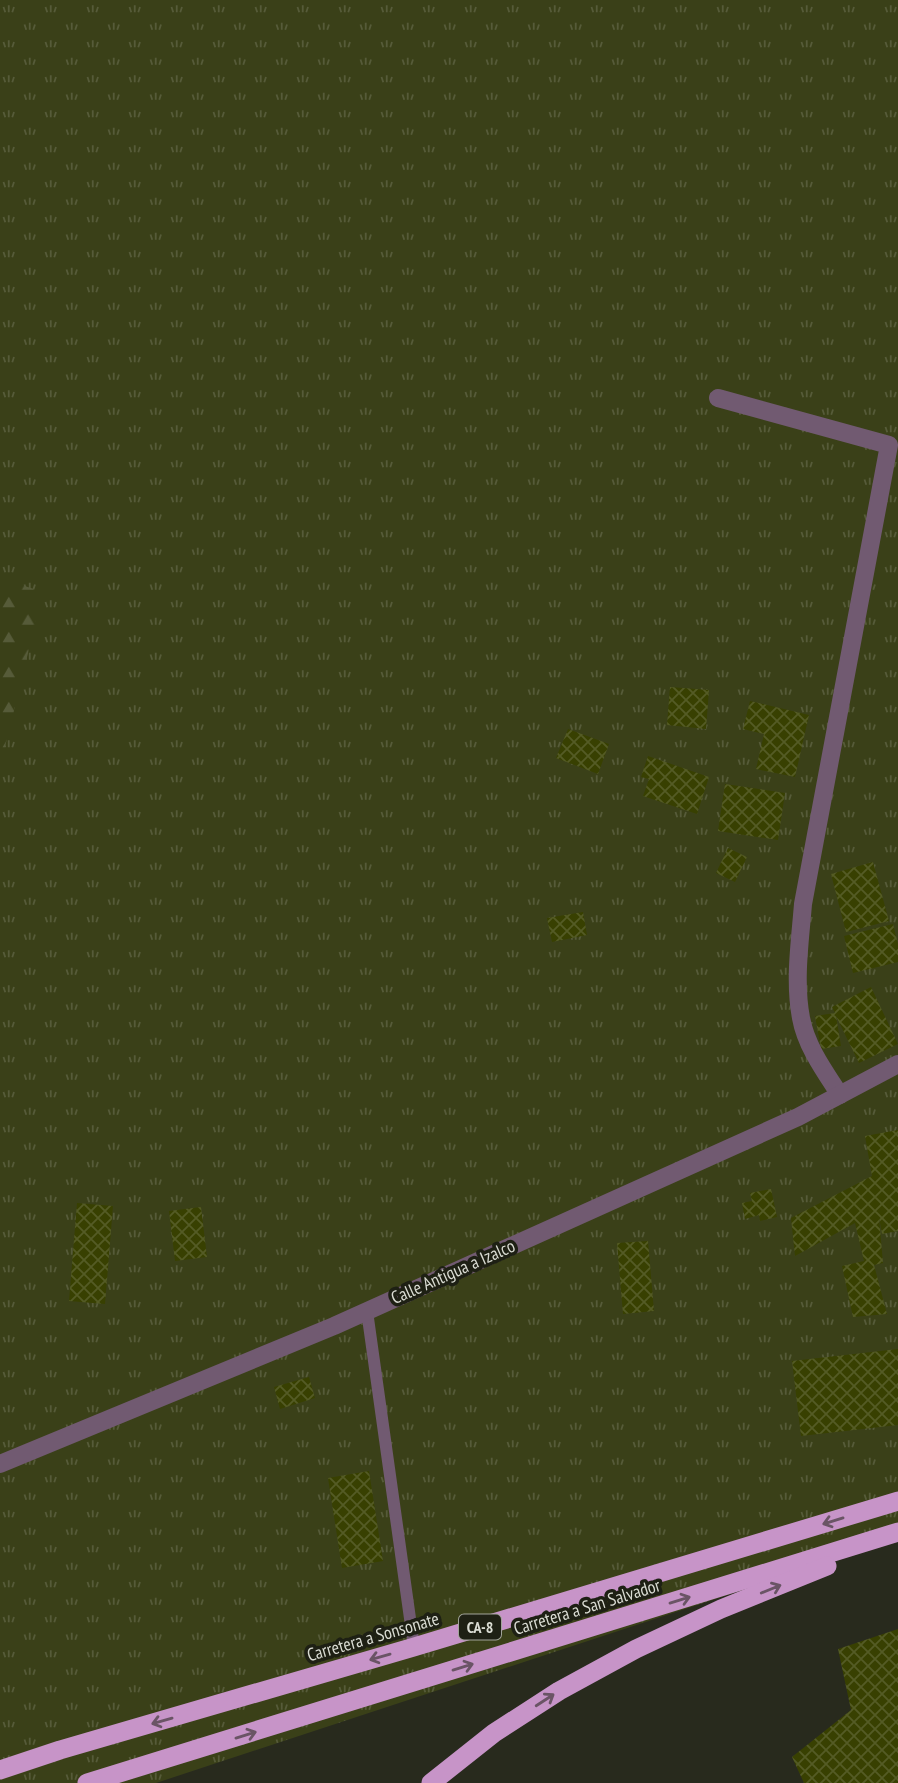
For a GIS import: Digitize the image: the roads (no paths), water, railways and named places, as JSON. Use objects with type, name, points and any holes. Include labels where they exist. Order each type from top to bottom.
[{"type":"highway","name":"Carretera a Sonsonate","points":[[0,1768],[898,1501]]},
{"type":"highway","name":"Carretera a San Salvador","points":[[87,1783],[898,1534]]},
{"type":"highway","points":[[431,1783],[494,1733],[559,1691],[636,1649],[721,1609],[898,1534]]},
{"type":"street","points":[[718,398],[889,445],[803,904],[798,975],[801,1020],[810,1045],[840,1095]]},
{"type":"street","name":"Calle Antigua a Izalco","points":[[0,1464],[367,1311],[808,1112],[898,1064]]},
{"type":"lane","points":[[367,1311],[414,1647]]}]
